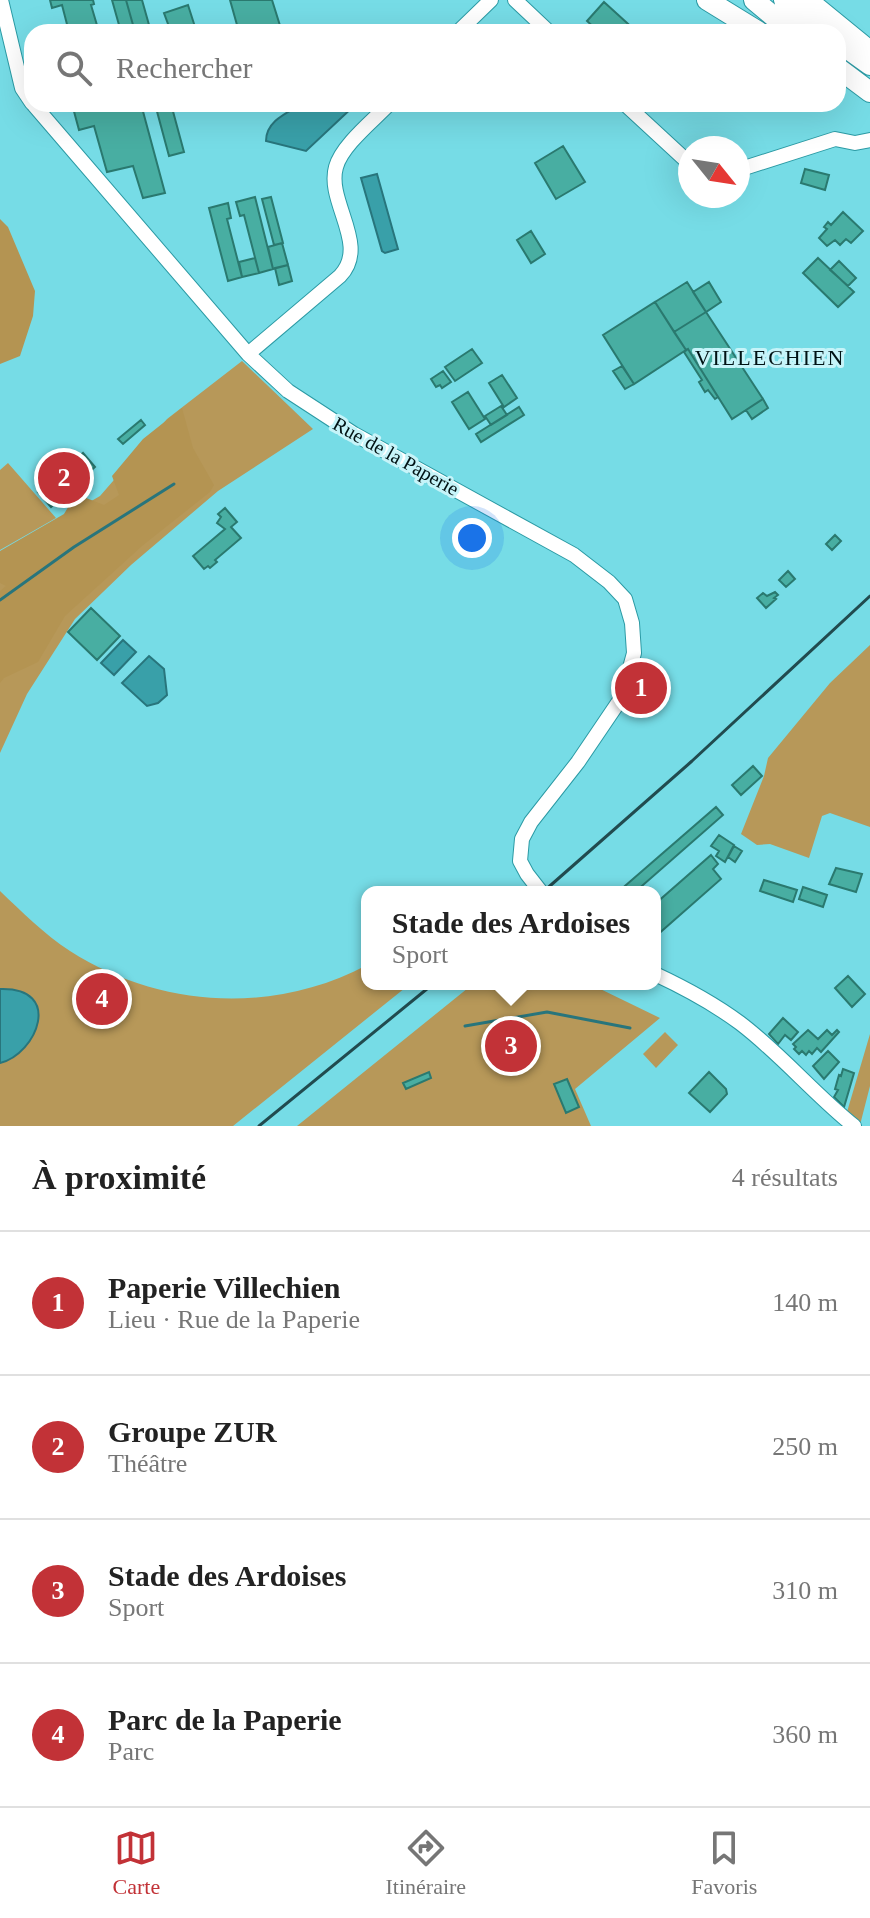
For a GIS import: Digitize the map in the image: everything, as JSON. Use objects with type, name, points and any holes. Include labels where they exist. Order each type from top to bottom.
[{"type":"highway","points":[[707,0],[746,24]]},
{"type":"highway","points":[[754,0],[782,24]]},
{"type":"highway","points":[[784,0],[813,24]]},
{"type":"highway","points":[[846,48],[870,65]]},
{"type":"highway","points":[[846,74],[870,92]]},
{"type":"highway","points":[[846,88],[870,105]]},
{"type":"main road","points":[[809,0],[838,24]]},
{"type":"main road","points":[[846,30],[870,50]]},
{"type":"street","name":"Rue de la Paperie","points":[[1,0],[24,91]]},
{"type":"street","points":[[466,24],[491,0]]},
{"type":"street","points":[[515,0],[540,24]]},
{"type":"street","name":"Rue de la Paperie","points":[[39,112],[248,354],[278,382],[311,408],[574,555],[616,587],[628,603],[634,653],[627,685],[611,717],[524,833],[520,861],[536,886]]},
{"type":"street","points":[[248,354],[348,266],[351,249],[335,183],[335,168],[342,153],[381,112]]},
{"type":"street","points":[[634,112],[678,153]]},
{"type":"street","points":[[750,166],[835,139],[855,143],[870,140]]},
{"type":"street","points":[[661,977],[692,991],[742,1024],[854,1126]]},
{"type":"shaded area","points":[[0,219],[8,227],[35,291],[33,316],[20,356],[0,364]]},
{"type":"shaded area","points":[[242,361],[313,429],[218,491],[131,565],[75,619],[27,694],[0,753],[0,554],[100,496],[167,419]]},
{"type":"shaded area","points":[[182,408],[193,448],[214,485],[210,492],[142,546],[65,616],[38,662],[4,678],[0,683],[0,591],[6,586],[0,583],[0,551],[64,514],[76,494],[104,505],[119,495],[112,476],[143,439]]},
{"type":"shaded area","points":[[8,463],[56,518],[0,550],[0,470]]},
{"type":"shaded area","points":[[870,645],[870,827],[830,813],[822,816],[809,858],[770,844],[757,845],[741,834],[768,758],[830,683]]},
{"type":"shaded area","points":[[0,891],[70,951],[104,970],[178,994],[255,998],[293,992],[331,981],[361,968],[361,990],[403,990],[233,1126],[0,1126]]},
{"type":"shaded area","points":[[466,990],[602,990],[660,1018],[575,1089],[591,1126],[297,1126]]},
{"type":"shaded area","points":[[665,1032],[678,1045],[656,1068],[643,1054]]},
{"type":"shaded area","points":[[870,1034],[870,1086],[860,1125],[847,1112]]},
{"type":"water","points":[[347,112],[306,151],[266,141],[273,123],[284,114]]},
{"type":"water","points":[[377,174],[398,249],[385,253],[361,178]]},
{"type":"water","points":[[123,640],[136,652],[114,675],[101,663]]},
{"type":"water","points":[[149,656],[164,669],[167,695],[158,703],[147,706],[122,683]]},
{"type":"water","points":[[0,989],[20,991],[32,998],[38,1009],[38,1022],[25,1047],[0,1063]]},
{"type":"building","points":[[50,0],[93,0],[94,4],[91,5],[97,24],[67,24],[62,5],[52,8]]},
{"type":"building","points":[[112,0],[126,0],[133,24],[119,24]]},
{"type":"building","points":[[126,0],[142,0],[149,24],[133,24]]},
{"type":"building","points":[[230,0],[272,0],[280,24],[237,24]]},
{"type":"building","points":[[604,2],[628,24],[590,24],[587,21]]},
{"type":"building","points":[[188,5],[194,24],[168,24],[164,13]]},
{"type":"building","points":[[74,112],[143,112],[165,193],[143,198],[133,166],[107,172],[94,126],[79,130]]},
{"type":"building","points":[[157,112],[173,112],[184,152],[169,156]]},
{"type":"building","points":[[563,146],[585,182],[556,199],[535,163]]},
{"type":"building","points":[[805,169],[829,175],[825,190],[801,183]]},
{"type":"building","points":[[255,197],[273,269],[259,273],[244,215],[240,216],[236,202]]},
{"type":"building","points":[[271,197],[283,243],[274,245],[262,199]]},
{"type":"building","points":[[228,203],[231,218],[227,219],[242,277],[228,281],[209,208]]},
{"type":"building","points":[[843,212],[863,231],[851,243],[846,239],[840,245],[835,240],[827,246],[819,238],[827,229],[824,227],[828,222],[831,225]]},
{"type":"building","points":[[531,231],[545,254],[531,263],[517,240]]},
{"type":"building","points":[[282,243],[288,265],[273,269],[268,247]]},
{"type":"building","points":[[255,258],[259,273],[242,277],[239,262]]},
{"type":"building","points":[[818,258],[854,292],[838,307],[803,273]]},
{"type":"building","points":[[839,261],[856,278],[848,286],[830,270]]},
{"type":"building","points":[[288,265],[292,281],[279,285],[275,268]]},
{"type":"building","points":[[687,282],[706,312],[674,332],[655,302]]},
{"type":"building","points":[[709,282],[721,302],[706,312],[693,292]]},
{"type":"building","points":[[655,302],[686,350],[634,384],[603,335]]},
{"type":"building","points":[[706,312],[763,399],[732,419],[674,332]]},
{"type":"building","points":[[472,349],[482,363],[455,381],[445,367]]},
{"type":"building","points":[[688,349],[718,397],[715,399],[708,390],[705,392],[699,382],[702,380],[684,352]]},
{"type":"building","points":[[622,366],[634,384],[625,389],[613,371]]},
{"type":"building","points":[[443,371],[451,382],[442,388],[440,385],[436,387],[431,379]]},
{"type":"building","points":[[502,375],[517,398],[504,407],[489,383]]},
{"type":"building","points":[[468,392],[485,419],[469,429],[452,402]]},
{"type":"building","points":[[763,399],[768,408],[752,419],[746,410]]},
{"type":"building","points":[[501,406],[507,415],[491,425],[485,416]]},
{"type":"building","points":[[519,407],[524,415],[481,442],[476,434]]},
{"type":"building","points":[[141,420],[145,425],[123,444],[118,439]]},
{"type":"building","points":[[83,453],[95,467],[51,507],[38,492]]},
{"type":"building","points":[[225,508],[237,522],[231,527],[241,538],[210,568],[204,569],[193,556],[225,529],[217,523],[221,517],[218,514]]},
{"type":"building","points":[[835,535],[841,541],[832,550],[826,544]]},
{"type":"building","points":[[788,571],[795,579],[786,587],[779,580]]},
{"type":"building","points":[[775,592],[778,595],[776,599],[766,608],[757,598],[763,593],[767,596]]},
{"type":"building","points":[[91,608],[120,636],[97,660],[68,632]]},
{"type":"building","points":[[753,766],[762,776],[741,795],[732,785]]},
{"type":"building","points":[[716,807],[723,815],[642,886],[625,886]]},
{"type":"building","points":[[719,835],[734,845],[725,862],[716,856],[719,851],[711,846]]},
{"type":"building","points":[[734,846],[742,851],[735,862],[728,857]]},
{"type":"building","points":[[711,855],[718,864],[713,869],[721,879],[661,932],[661,899]]},
{"type":"building","points":[[836,868],[862,874],[856,892],[829,884]]},
{"type":"building","points":[[764,880],[797,890],[793,902],[760,891]]},
{"type":"building","points":[[803,887],[827,895],[823,907],[799,899]]},
{"type":"building","points":[[848,976],[865,994],[852,1007],[835,988]]},
{"type":"building","points":[[783,1018],[798,1032],[791,1040],[785,1035],[778,1044],[769,1034]]},
{"type":"building","points":[[808,1030],[818,1039],[827,1030],[832,1035],[837,1030],[839,1032],[821,1052],[817,1048],[812,1054],[809,1051],[806,1055],[802,1051],[799,1054],[793,1044]]},
{"type":"building","points":[[828,1051],[839,1062],[824,1079],[813,1066]]},
{"type":"building","points":[[843,1069],[854,1073],[844,1107],[834,1097]]},
{"type":"building","points":[[429,1072],[431,1078],[406,1089],[403,1083]]},
{"type":"building","points":[[709,1072],[727,1094],[710,1112],[689,1093]]},
{"type":"building","points":[[567,1079],[579,1107],[566,1113],[554,1084]]},
{"type":"waterway","points":[[0,600],[74,547],[174,484]]},
{"type":"waterway","points":[[465,1026],[547,1012],[630,1028]]},
{"type":"railway","points":[[550,886],[692,761],[870,596]]},
{"type":"railway","points":[[259,1126],[426,990]]},
{"type":"place","name":"Groupe ZUR","points":[[64,478]]},
{"type":"place","name":"Paperie Villechien","points":[[641,688]]},
{"type":"place","name":"Parc de la Paperie","points":[[102,999]]},
{"type":"place","name":"Stade des Ardoises","points":[[511,1046]]},
{"type":"district","name":"VILLECHIEN","points":[[770,357]]}]
